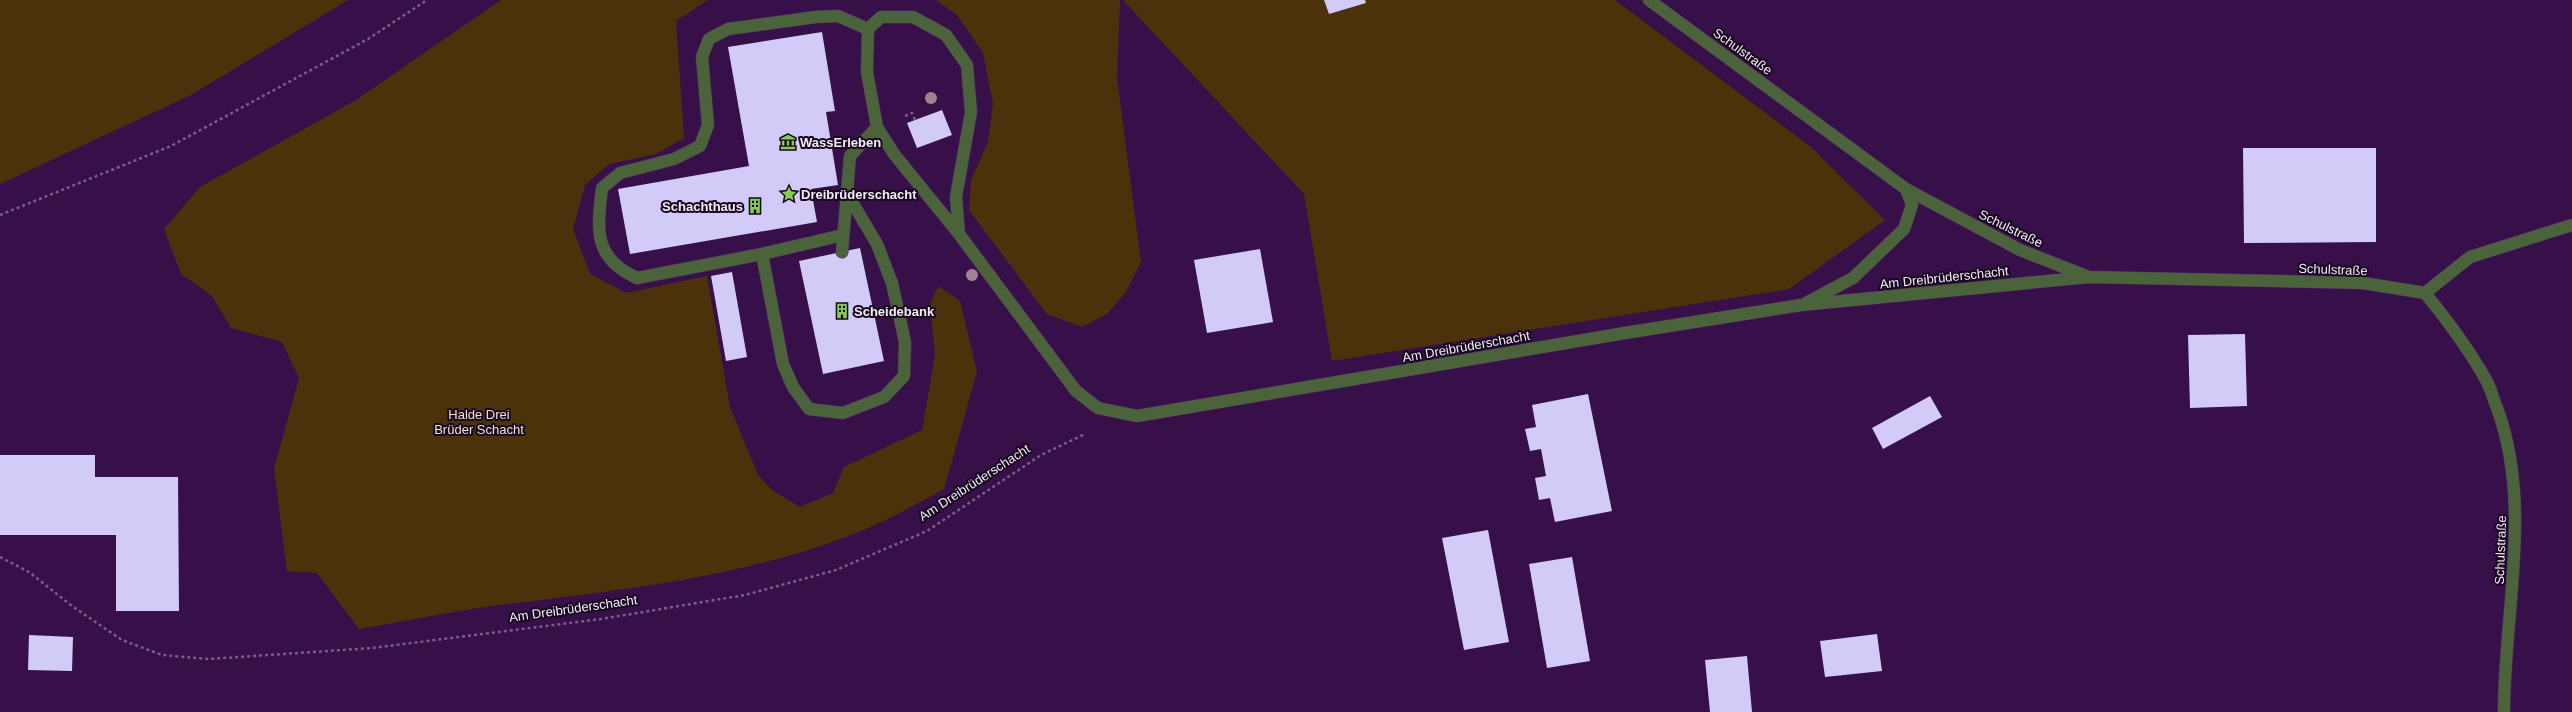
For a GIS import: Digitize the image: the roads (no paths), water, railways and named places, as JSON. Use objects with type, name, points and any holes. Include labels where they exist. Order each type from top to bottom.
[{"type":"street","name":"Schulstraße","points":[[1649,0],[1906,189],[2020,250],[2089,277],[2363,283],[2426,293],[2449,322],[2486,381],[2506,432],[2515,504],[2512,602],[2504,712]]},
{"type":"street","points":[[843,236],[762,254],[637,278],[618,269],[600,242],[598,221],[602,188],[620,173],[674,159],[700,146],[708,125],[708,98],[702,57],[709,39],[728,29],[816,17],[838,16],[868,29],[881,17],[913,17],[946,35],[967,65],[971,112],[956,197],[959,234]]},
{"type":"street","name":"Am Dreibrüderschacht","points":[[868,29],[867,72],[877,127],[894,154],[959,234],[1076,391],[1098,408],[1136,416],[1617,334],[1801,305],[2089,277]]},
{"type":"street","points":[[842,252],[846,189],[850,156],[877,127]]},
{"type":"street","points":[[762,254],[783,364],[793,387],[809,409],[843,413],[884,397],[904,376],[905,342],[892,283],[878,244],[852,202],[846,189]]},
{"type":"street","name":"Am Dreibrüderschacht","points":[[1801,305],[1853,278],[1904,229],[1912,205],[1906,189]]},
{"type":"street","points":[[2426,293],[2470,257],[2572,225]]},
{"type":"place","name":"WassErleben","points":[[788,142]]},
{"type":"place","name":"Dreibrüderschacht","points":[[789,194]]},
{"type":"place","name":"Schachthaus","points":[[755,206]]},
{"type":"place","name":"Scheidebank","points":[[842,311]]},
{"type":"park label","name":"Halde Drei Brüder Schacht","points":[[479,422]]}]
